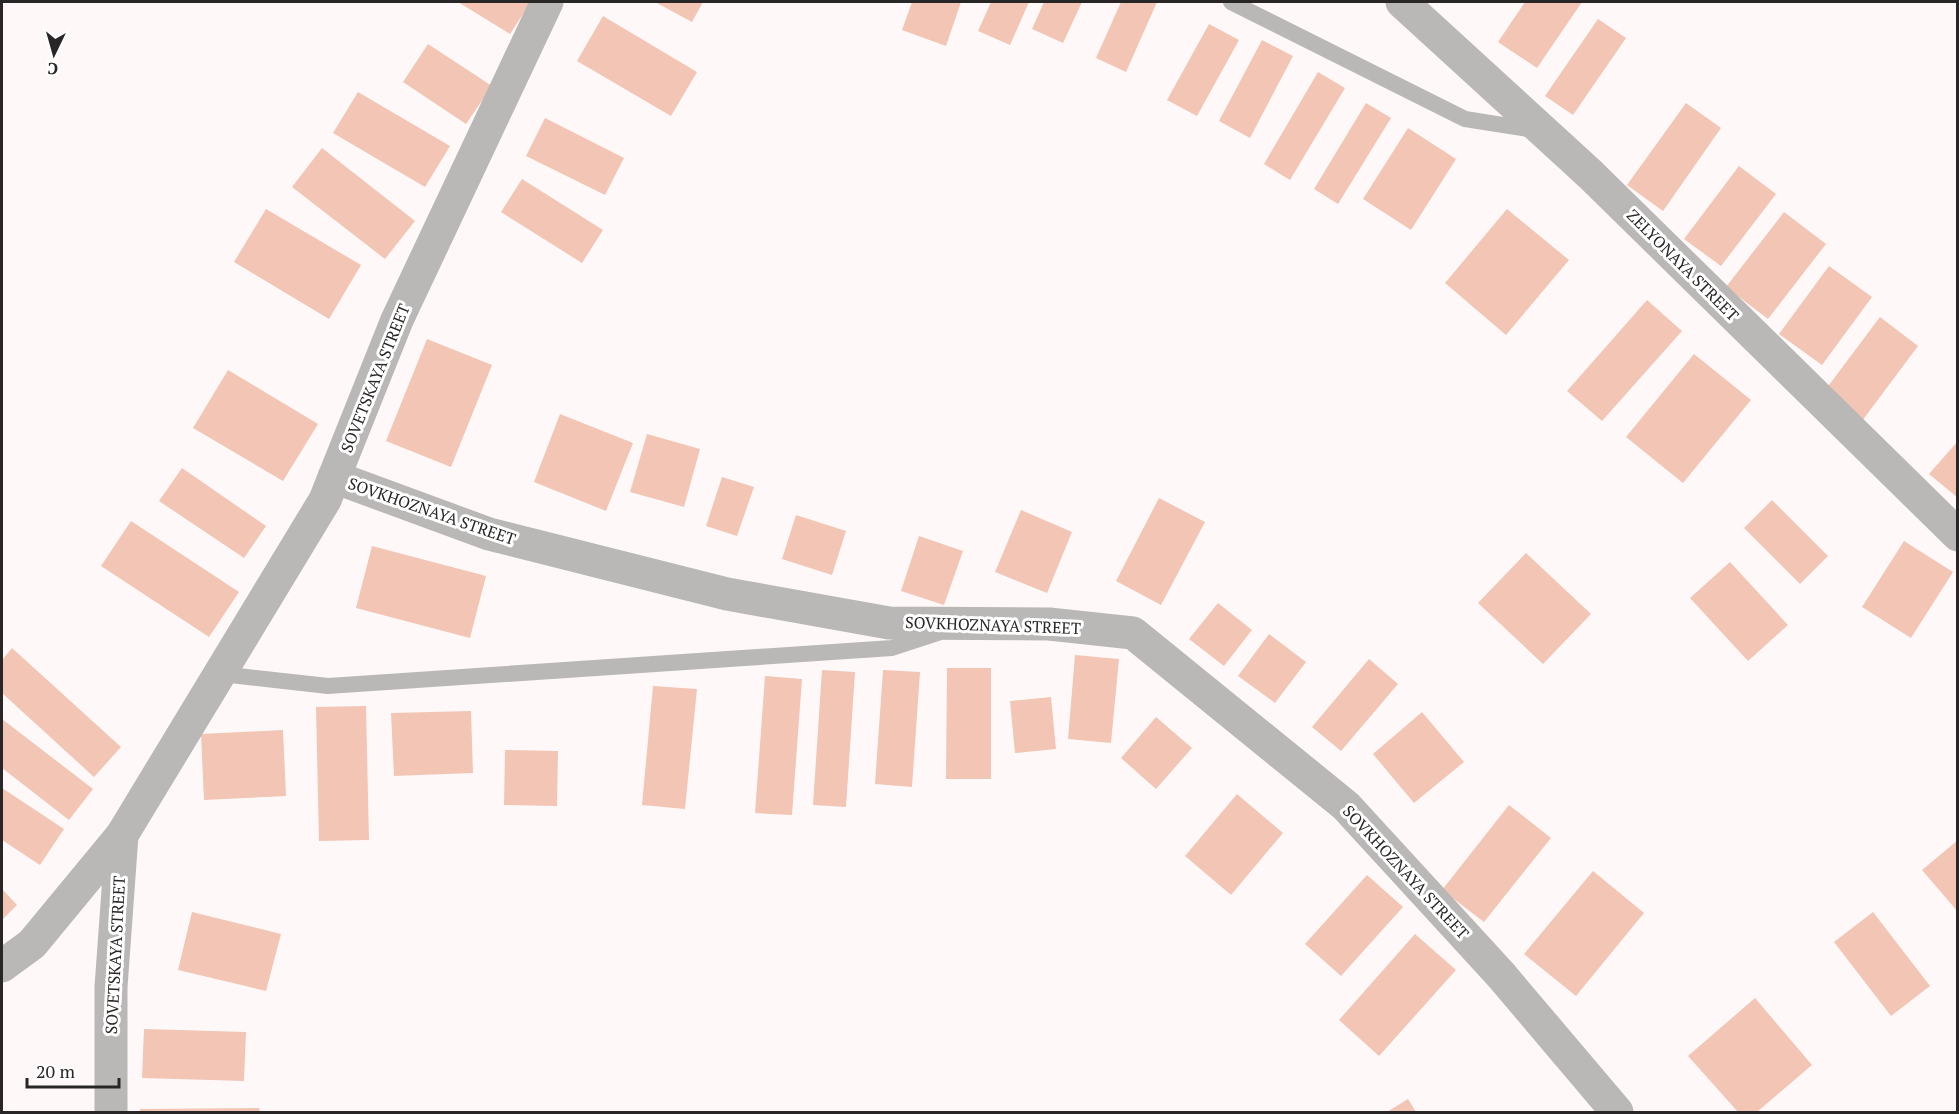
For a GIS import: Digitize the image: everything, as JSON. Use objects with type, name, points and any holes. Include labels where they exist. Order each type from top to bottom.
[{"type":"street","name":"SOVETSKAYA STREET","points":[[2,966],[32,944],[122,835],[325,500],[397,320],[547,2]]},
{"type":"street","name":"ZELYONAYA STREET","points":[[1402,2],[1590,174],[1958,535]]},
{"type":"street","name":"SOVKHOZNAYA STREET","points":[[334,477],[489,534],[727,594],[889,623],[1049,624],[1133,633],[1346,806],[1501,975],[1617,1113]]},
{"type":"street","name":"SOVETSKAYA STREET","points":[[111,1113],[111,987],[122,835]]},
{"type":"lane","points":[[1231,2],[1465,119],[1544,131]]},
{"type":"lane","points":[[221,674],[328,686],[868,650],[892,648],[969,623]]},
{"type":"building","points":[[458,2],[531,2],[510,34]]},
{"type":"building","points":[[655,2],[703,2],[692,22]]},
{"type":"building","points":[[912,2],[961,2],[946,46],[902,30]]},
{"type":"building","points":[[991,2],[1029,2],[1010,45],[978,31]]},
{"type":"building","points":[[1044,2],[1082,2],[1063,43],[1032,29]]},
{"type":"building","points":[[1121,2],[1157,2],[1126,72],[1096,58]]},
{"type":"building","points":[[1525,2],[1582,2],[1537,68],[1498,42]]},
{"type":"building","points":[[603,16],[697,72],[671,116],[577,61]]},
{"type":"building","points":[[1598,19],[1626,38],[1573,115],[1545,96]]},
{"type":"building","points":[[1209,24],[1239,40],[1197,116],[1167,100]]},
{"type":"building","points":[[1262,40],[1293,56],[1250,138],[1219,121]]},
{"type":"building","points":[[428,44],[492,86],[466,124],[403,82]]},
{"type":"building","points":[[1318,72],[1345,88],[1290,180],[1264,164]]},
{"type":"building","points":[[358,92],[450,146],[425,187],[333,133]]},
{"type":"building","points":[[1366,103],[1391,118],[1338,204],[1314,189]]},
{"type":"building","points":[[1686,103],[1721,128],[1663,211],[1627,185]]},
{"type":"building","points":[[545,118],[624,158],[605,195],[526,156]]},
{"type":"building","points":[[1408,128],[1456,159],[1411,230],[1363,199]]},
{"type":"building","points":[[322,148],[415,221],[385,259],[292,187]]},
{"type":"building","points":[[1739,166],[1776,194],[1721,266],[1684,239]]},
{"type":"building","points":[[522,179],[603,230],[582,263],[501,212]]},
{"type":"building","points":[[266,209],[361,265],[329,319],[234,262]]},
{"type":"building","points":[[1507,209],[1569,260],[1506,335],[1445,283]]},
{"type":"building","points":[[1784,212],[1826,244],[1768,319],[1726,287]]},
{"type":"building","points":[[1829,266],[1872,297],[1822,365],[1779,334]]},
{"type":"building","points":[[1647,300],[1682,331],[1602,421],[1567,391]]},
{"type":"building","points":[[1880,317],[1918,346],[1862,421],[1823,393]]},
{"type":"building","points":[[427,339],[492,365],[451,467],[386,441]]},
{"type":"building","points":[[1694,354],[1751,400],[1683,483],[1626,437]]},
{"type":"building","points":[[228,370],[318,424],[283,481],[193,428]]},
{"type":"building","points":[[560,414],[633,443],[606,511],[534,482]]},
{"type":"building","points":[[647,434],[700,449],[684,507],[630,492]]},
{"type":"building","points":[[1958,441],[1958,498],[1929,474]]},
{"type":"building","points":[[182,468],[266,526],[244,558],[159,501]]},
{"type":"building","points":[[722,477],[754,487],[737,536],[706,526]]},
{"type":"building","points":[[1159,498],[1205,522],[1161,605],[1116,581]]},
{"type":"building","points":[[1772,500],[1828,556],[1800,584],[1744,528]]},
{"type":"building","points":[[1021,510],[1072,532],[1047,593],[995,572]]},
{"type":"building","points":[[796,515],[846,531],[832,575],[782,559]]},
{"type":"building","points":[[131,521],[239,592],[209,637],[101,566]]},
{"type":"building","points":[[919,536],[963,551],[944,605],[901,591]]},
{"type":"building","points":[[1904,541],[1953,572],[1911,638],[1862,607]]},
{"type":"building","points":[[372,546],[486,576],[470,638],[356,608]]},
{"type":"building","points":[[1526,553],[1591,614],[1543,664],[1478,603]]},
{"type":"building","points":[[1730,562],[1788,625],[1748,661],[1690,598]]},
{"type":"building","points":[[1218,603],[1252,630],[1224,666],[1189,639]]},
{"type":"building","points":[[1269,634],[1306,662],[1275,703],[1238,676]]},
{"type":"building","points":[[12,648],[121,747],[94,777],[2,693],[2,660]]},
{"type":"building","points":[[1075,655],[1119,659],[1111,743],[1068,739]]},
{"type":"building","points":[[1369,659],[1398,684],[1341,751],[1312,727]]},
{"type":"building","points":[[947,668],[991,668],[991,779],[946,779]]},
{"type":"building","points":[[822,670],[855,672],[846,807],[813,805]]},
{"type":"building","points":[[883,670],[920,672],[912,787],[875,784]]},
{"type":"building","points":[[765,676],[802,679],[792,815],[755,813]]},
{"type":"building","points":[[653,686],[697,689],[685,809],[642,805]]},
{"type":"building","points":[[1051,697],[1056,749],[1015,753],[1010,701]]},
{"type":"building","points":[[366,706],[369,840],[319,841],[316,707]]},
{"type":"building","points":[[471,711],[473,773],[394,776],[391,713]]},
{"type":"building","points":[[1422,712],[1464,762],[1414,803],[1373,754]]},
{"type":"building","points":[[1156,717],[1192,748],[1156,789],[1121,758]]},
{"type":"building","points":[[2,719],[93,789],[69,820],[2,768]]},
{"type":"building","points":[[283,730],[286,796],[204,800],[201,734]]},
{"type":"building","points":[[505,750],[558,751],[557,806],[504,805]]},
{"type":"building","points":[[2,788],[64,829],[40,865],[2,840]]},
{"type":"building","points":[[1237,794],[1283,833],[1231,895],[1185,856]]},
{"type":"building","points":[[1509,805],[1551,838],[1484,922],[1442,890]]},
{"type":"building","points":[[1958,840],[1958,912],[1922,870]]},
{"type":"building","points":[[1593,871],[1644,913],[1576,996],[1524,954]]},
{"type":"building","points":[[1367,875],[1403,907],[1341,976],[1305,944]]},
{"type":"building","points":[[2,889],[17,905],[2,920]]},
{"type":"building","points":[[192,912],[281,934],[266,991],[178,970]]},
{"type":"building","points":[[1873,912],[1930,986],[1891,1016],[1834,942]]},
{"type":"building","points":[[1415,934],[1456,970],[1379,1056],[1339,1020]]},
{"type":"building","points":[[1755,998],[1812,1065],[1757,1112],[1738,1112],[1688,1056]]},
{"type":"building","points":[[144,1029],[246,1032],[244,1081],[142,1078]]},
{"type":"building","points":[[1408,1099],[1416,1112],[1387,1112]]},
{"type":"building","points":[[259,1108],[260,1112],[140,1112],[140,1109]]}]
